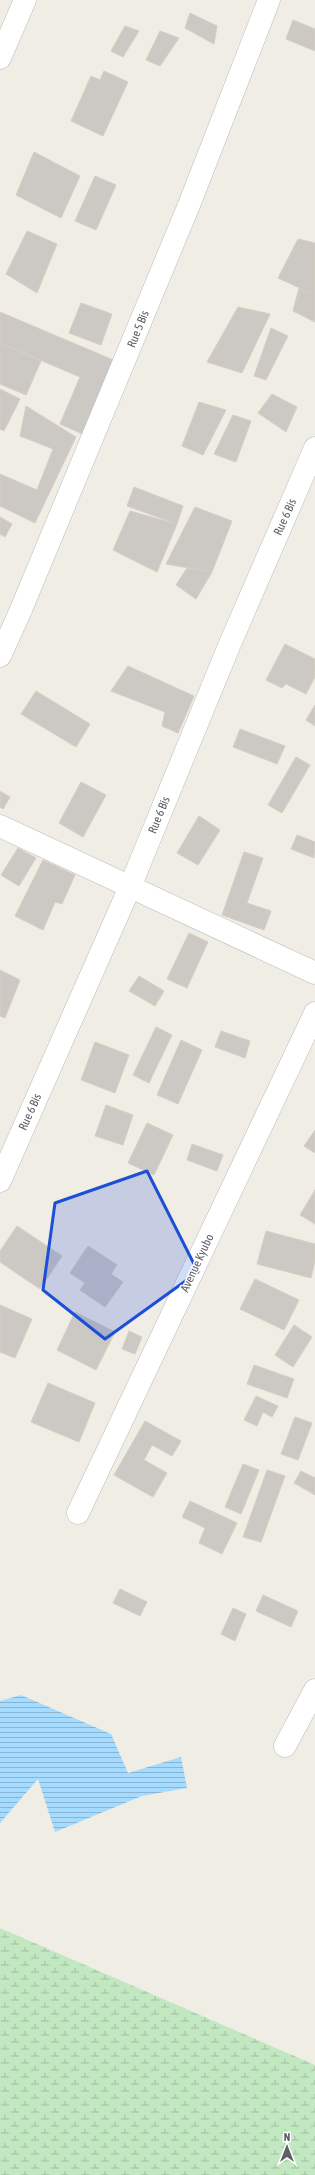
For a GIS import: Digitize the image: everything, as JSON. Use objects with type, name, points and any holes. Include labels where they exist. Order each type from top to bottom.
[{"type":"street","points":[[0,58],[25,0]]},
{"type":"street","name":"Rue 5 Bis","points":[[0,656],[20,612],[183,220],[269,0]]},
{"type":"street","name":"Rue 6 Bis","points":[[0,1181],[130,887],[229,646],[315,448]]},
{"type":"street","points":[[0,826],[315,973]]},
{"type":"street","name":"Avenue Kyubo","points":[[78,1513],[315,1013]]},
{"type":"street","points":[[285,1746],[315,1690]]},
{"type":"highlighted area","points":[[147,1171],[198,1272],[105,1339],[43,1290],[55,1203]]},
{"type":"green space","points":[[0,1928],[315,2065],[315,2175],[0,2175]]},
{"type":"water","points":[[21,1695],[111,1734],[128,1773],[181,1757],[187,1788],[142,1796],[55,1832],[38,1779],[0,1823],[0,1701]]},
{"type":"building","points":[[190,13],[217,26],[214,44],[185,28]]},
{"type":"building","points":[[293,20],[315,29],[315,51],[286,39]]},
{"type":"building","points":[[125,26],[139,31],[123,57],[111,51]]},
{"type":"building","points":[[160,31],[179,38],[160,66],[146,60]]},
{"type":"building","points":[[104,71],[128,82],[103,136],[71,121],[91,76],[100,80]]},
{"type":"building","points":[[34,152],[80,176],[61,218],[16,195]]},
{"type":"building","points":[[95,176],[116,185],[96,230],[75,221]]},
{"type":"building","points":[[27,231],[57,244],[37,293],[6,274]]},
{"type":"building","points":[[298,239],[315,243],[315,295],[278,278]]},
{"type":"building","points":[[299,288],[315,294],[315,322],[293,311]]},
{"type":"building","points":[[81,303],[112,314],[101,345],[69,333]]},
{"type":"building","points":[[238,307],[270,314],[242,373],[207,362]]},
{"type":"building","points":[[0,312],[118,362],[87,436],[60,424],[80,377],[0,343]]},
{"type":"building","points":[[271,328],[288,336],[266,380],[254,376]]},
{"type":"building","points":[[0,343],[41,361],[26,395],[0,384]]},
{"type":"building","points":[[0,389],[20,399],[4,431],[0,429]]},
{"type":"building","points":[[272,394],[297,407],[286,432],[258,413]]},
{"type":"building","points":[[199,402],[226,410],[203,455],[182,446]]},
{"type":"building","points":[[26,406],[76,437],[35,523],[0,506],[0,474],[37,490],[53,449],[20,436]]},
{"type":"building","points":[[233,415],[251,421],[236,462],[214,454]]},
{"type":"building","points":[[134,487],[183,506],[177,524],[127,506]]},
{"type":"building","points":[[195,507],[232,521],[212,572],[166,564]]},
{"type":"building","points":[[130,511],[177,524],[157,572],[113,550]]},
{"type":"building","points":[[0,517],[12,524],[5,537],[0,534]]},
{"type":"building","points":[[187,568],[212,572],[196,599],[176,585]]},
{"type":"building","points":[[285,644],[315,659],[315,677],[306,694],[286,684],[282,688],[266,680]]},
{"type":"building","points":[[128,666],[194,696],[178,733],[162,726],[165,712],[111,691]]},
{"type":"building","points":[[36,691],[90,724],[76,747],[21,714]]},
{"type":"building","points":[[315,705],[315,726],[306,720]]},
{"type":"building","points":[[240,729],[285,746],[277,764],[233,747]]},
{"type":"building","points":[[296,757],[310,765],[282,813],[268,805]]},
{"type":"building","points":[[81,782],[106,795],[83,837],[59,823]]},
{"type":"building","points":[[0,791],[10,797],[3,809],[0,807]]},
{"type":"building","points":[[199,816],[220,830],[198,865],[177,853]]},
{"type":"building","points":[[297,835],[315,842],[314,858],[291,849]]},
{"type":"building","points":[[18,848],[36,858],[19,886],[1,875]]},
{"type":"building","points":[[244,852],[263,858],[247,903],[271,911],[264,930],[222,915]]},
{"type":"building","points":[[43,860],[75,875],[62,904],[55,902],[43,930],[15,916]]},
{"type":"building","points":[[189,933],[208,942],[187,988],[167,979]]},
{"type":"building","points":[[0,970],[20,980],[5,1018],[0,1016]]},
{"type":"building","points":[[139,976],[164,991],[155,1006],[129,991]]},
{"type":"building","points":[[156,1027],[172,1035],[149,1083],[133,1075]]},
{"type":"building","points":[[221,1031],[250,1041],[245,1058],[215,1047]]},
{"type":"building","points":[[181,1040],[202,1050],[178,1104],[157,1095]]},
{"type":"building","points":[[95,1042],[129,1055],[115,1093],[81,1080]]},
{"type":"building","points":[[106,1105],[133,1115],[123,1145],[95,1136]]},
{"type":"building","points":[[147,1123],[173,1135],[154,1175],[128,1163]]},
{"type":"building","points":[[315,1130],[315,1153],[304,1146]]},
{"type":"building","points":[[192,1144],[223,1155],[217,1171],[187,1160]]},
{"type":"building","points":[[315,1190],[315,1224],[300,1215]]},
{"type":"building","points":[[17,1226],[62,1256],[40,1289],[0,1262],[0,1251]]},
{"type":"building","points":[[266,1231],[315,1244],[315,1261],[311,1278],[257,1264]]},
{"type":"building","points":[[88,1246],[117,1265],[111,1274],[123,1282],[105,1307],[80,1290],[85,1283],[70,1273]]},
{"type":"building","points":[[255,1279],[299,1300],[284,1330],[240,1309]]},
{"type":"building","points":[[0,1305],[32,1319],[15,1358],[0,1352]]},
{"type":"building","points":[[75,1312],[115,1332],[96,1370],[57,1350]]},
{"type":"building","points":[[294,1325],[312,1337],[293,1367],[275,1355]]},
{"type":"building","points":[[129,1331],[142,1337],[135,1354],[122,1349]]},
{"type":"building","points":[[254,1365],[294,1379],[287,1398],[247,1384]]},
{"type":"building","points":[[48,1383],[95,1403],[79,1442],[31,1422]]},
{"type":"building","points":[[256,1396],[278,1406],[272,1417],[263,1412],[257,1426],[244,1420]]},
{"type":"building","points":[[295,1417],[312,1423],[298,1460],[281,1454]]},
{"type":"building","points":[[145,1421],[181,1441],[172,1456],[152,1445],[144,1460],[167,1473],[153,1497],[114,1475]]},
{"type":"building","points":[[243,1464],[259,1470],[241,1514],[225,1507]]},
{"type":"building","points":[[267,1470],[285,1476],[261,1542],[243,1537]]},
{"type":"building","points":[[301,1471],[315,1478],[315,1495],[294,1483]]},
{"type":"building","points":[[190,1501],[237,1523],[222,1554],[199,1543],[205,1528],[182,1517]]},
{"type":"building","points":[[120,1589],[147,1602],[140,1616],[113,1603]]},
{"type":"building","points":[[263,1595],[298,1611],[291,1627],[256,1611]]},
{"type":"building","points":[[233,1608],[246,1614],[235,1641],[221,1634]]}]
